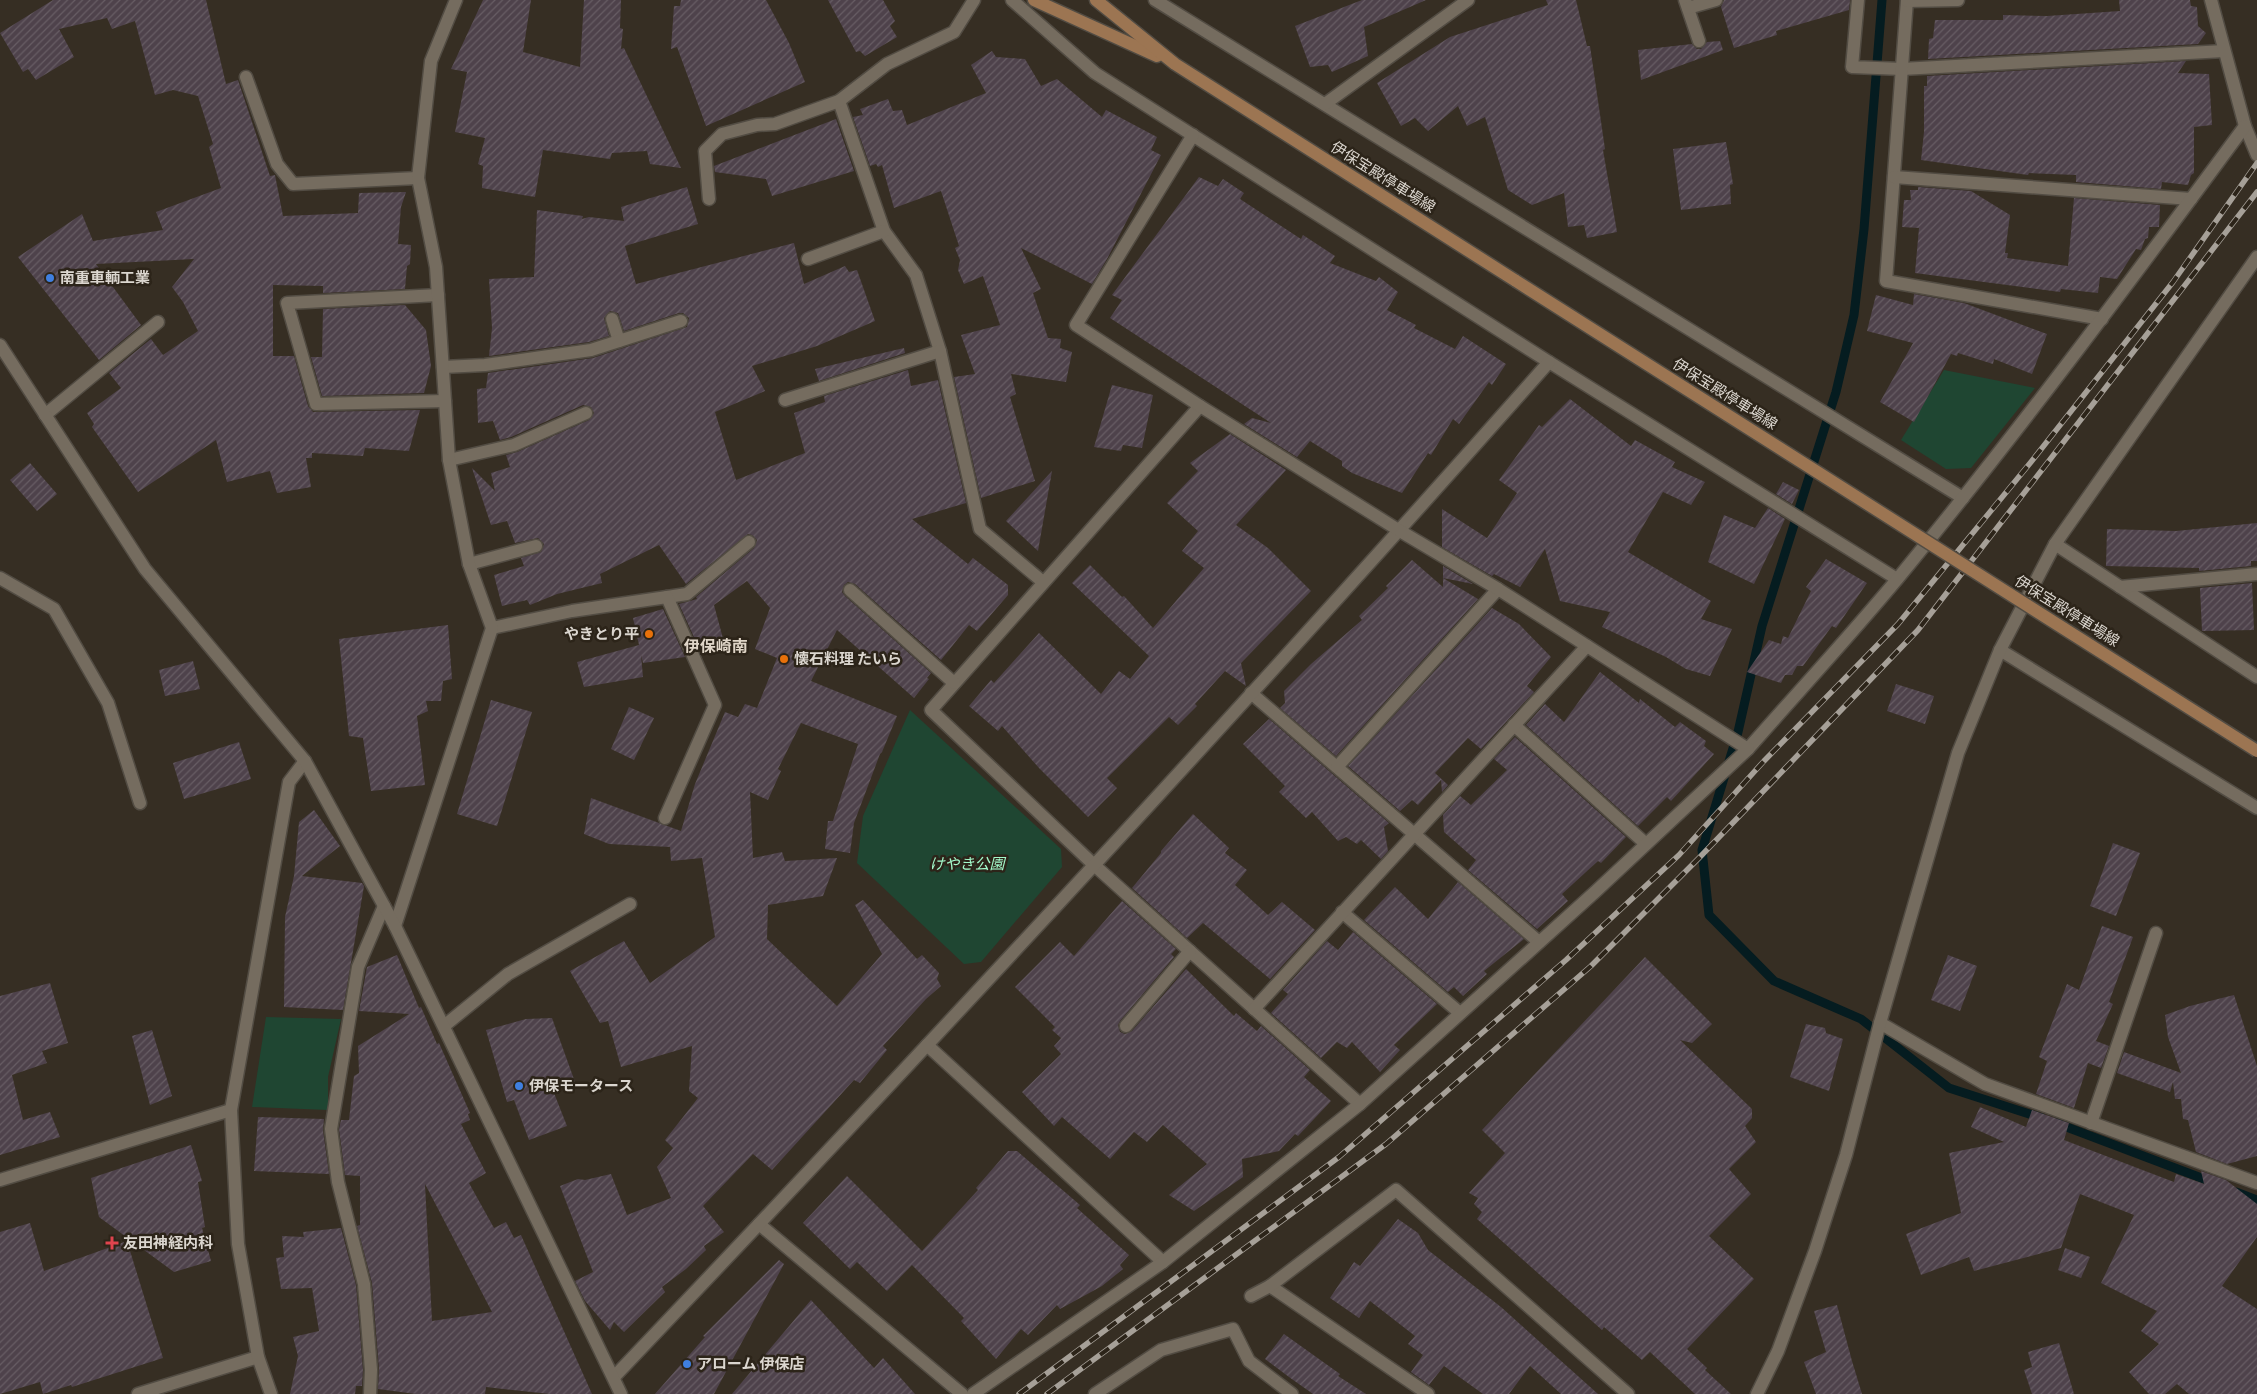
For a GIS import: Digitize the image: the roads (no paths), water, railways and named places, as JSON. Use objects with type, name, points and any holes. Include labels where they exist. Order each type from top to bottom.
[{"type":"main road","name":"伊保宝殿停車場線","points":[[1034,0],[1175,64]]},
{"type":"main road","name":"伊保宝殿停車場線","points":[[1096,0],[1175,64],[2257,751]]},
{"type":"street","points":[[396,926],[492,628],[469,564],[449,460],[436,267],[418,178],[431,61],[456,0]]},
{"type":"street","points":[[709,199],[705,151],[722,134],[757,125],[775,124],[839,101],[886,64],[954,32],[974,0]]},
{"type":"street","points":[[1012,0],[1095,73],[1549,362],[1897,579]]},
{"type":"street","points":[[1155,0],[1963,498]]},
{"type":"street","points":[[1325,104],[1468,0]]},
{"type":"street","points":[[1699,41],[1687,4],[1716,0]]},
{"type":"street","points":[[1858,0],[1852,67],[1902,69],[2224,51]]},
{"type":"street","points":[[1958,0],[1907,1],[1886,281],[2102,319]]},
{"type":"street","points":[[2210,0],[2244,126],[2257,155]]},
{"type":"street","points":[[246,76],[277,164],[293,184],[418,178]]},
{"type":"street","points":[[839,101],[884,231],[916,275],[940,351],[980,529],[1043,582]]},
{"type":"street","points":[[973,1394],[1163,1262],[1360,1104],[1748,749],[1897,579],[1963,498],[2102,319],[2244,126]]},
{"type":"street","points":[[1193,135],[1076,325],[1200,406],[1400,531],[1498,589],[1748,749]]},
{"type":"street","points":[[1894,176],[2191,199]]},
{"type":"street","points":[[808,259],[884,231]]},
{"type":"street","points":[[1757,1394],[1778,1351],[1815,1251],[1846,1155],[1880,1023],[1958,753],[2000,650],[2055,544],[2257,257]]},
{"type":"street","points":[[438,295],[287,303],[316,404],[445,401]]},
{"type":"street","points":[[612,319],[619,341]]},
{"type":"street","points":[[443,367],[485,365],[591,350],[681,321]]},
{"type":"street","points":[[45,415],[158,322]]},
{"type":"street","points":[[0,345],[145,569],[305,762],[396,926],[621,1394]]},
{"type":"street","points":[[785,400],[940,351]]},
{"type":"street","points":[[614,1377],[927,1045],[1400,531],[1549,362]]},
{"type":"street","points":[[1200,406],[930,710],[1093,864],[1360,1104]]},
{"type":"street","points":[[449,460],[514,445],[586,413]]},
{"type":"street","points":[[492,628],[572,612],[687,594],[749,542]]},
{"type":"street","points":[[2055,544],[2257,676]]},
{"type":"street","points":[[469,564],[536,546]]},
{"type":"street","points":[[2120,587],[2257,574]]},
{"type":"street","points":[[0,578],[54,609],[108,703],[140,803]]},
{"type":"street","points":[[1337,768],[1498,589]]},
{"type":"street","points":[[850,590],[954,683]]},
{"type":"street","points":[[664,818],[714,705],[667,597]]},
{"type":"street","points":[[1254,1009],[1586,646]]},
{"type":"street","points":[[2000,650],[2257,808]]},
{"type":"street","points":[[1251,693],[1539,942]]},
{"type":"street","points":[[1514,725],[1646,844]]},
{"type":"street","points":[[271,1394],[258,1357],[238,1244],[231,1110],[289,782],[305,762]]},
{"type":"street","points":[[444,1026],[508,974],[630,904]]},
{"type":"street","points":[[370,1394],[371,1370],[364,1284],[338,1182],[331,1129],[358,967],[384,906]]},
{"type":"street","points":[[1342,912],[1460,1013]]},
{"type":"street","points":[[2091,1122],[2156,933]]},
{"type":"street","points":[[1126,1026],[1190,952]]},
{"type":"street","points":[[1880,1023],[1985,1084],[2257,1183]]},
{"type":"street","points":[[927,1045],[1163,1262]]},
{"type":"street","points":[[0,1180],[231,1110]]},
{"type":"street","points":[[1251,1296],[1270,1286],[1396,1190],[1628,1394]]},
{"type":"street","points":[[759,1224],[962,1394]]},
{"type":"street","points":[[1270,1286],[1428,1394]]},
{"type":"street","points":[[1095,1394],[1161,1350],[1233,1329],[1249,1361],[1292,1394]]},
{"type":"street","points":[[138,1394],[258,1357]]},
{"type":"waterway","points":[[1882,0],[1864,229],[1854,315],[1836,392],[1762,626],[1738,732],[1702,850],[1709,915],[1774,981],[1861,1019],[1949,1088],[2042,1118]]},
{"type":"waterway","points":[[2056,1123],[2212,1182]]},
{"type":"waterway","points":[[2236,1192],[2257,1200]]},
{"type":"railway","points":[[1019,1394],[1339,1157],[1566,960],[1679,855],[1764,761],[1898,624],[2031,462],[2173,282],[2257,163]]},
{"type":"railway","points":[[1047,1394],[1386,1144],[1591,966],[1699,858],[1918,630],[2257,192]]},
{"type":"place","name":"南重車輌工業","points":[[50,278]]},
{"type":"place","name":"やきとり平","points":[[649,634]]},
{"type":"place","name":"懐石料理 たいら","points":[[784,659]]},
{"type":"place","name":"伊保モータース","points":[[519,1086]]},
{"type":"place","name":"友田神経内科","points":[[112,1243]]},
{"type":"place","name":"アローム 伊保店","points":[[687,1364]]},
{"type":"district","name":"伊保崎南","points":[[716,646]]},
{"type":"park label","name":"けやき公園","points":[[967,864]]}]
